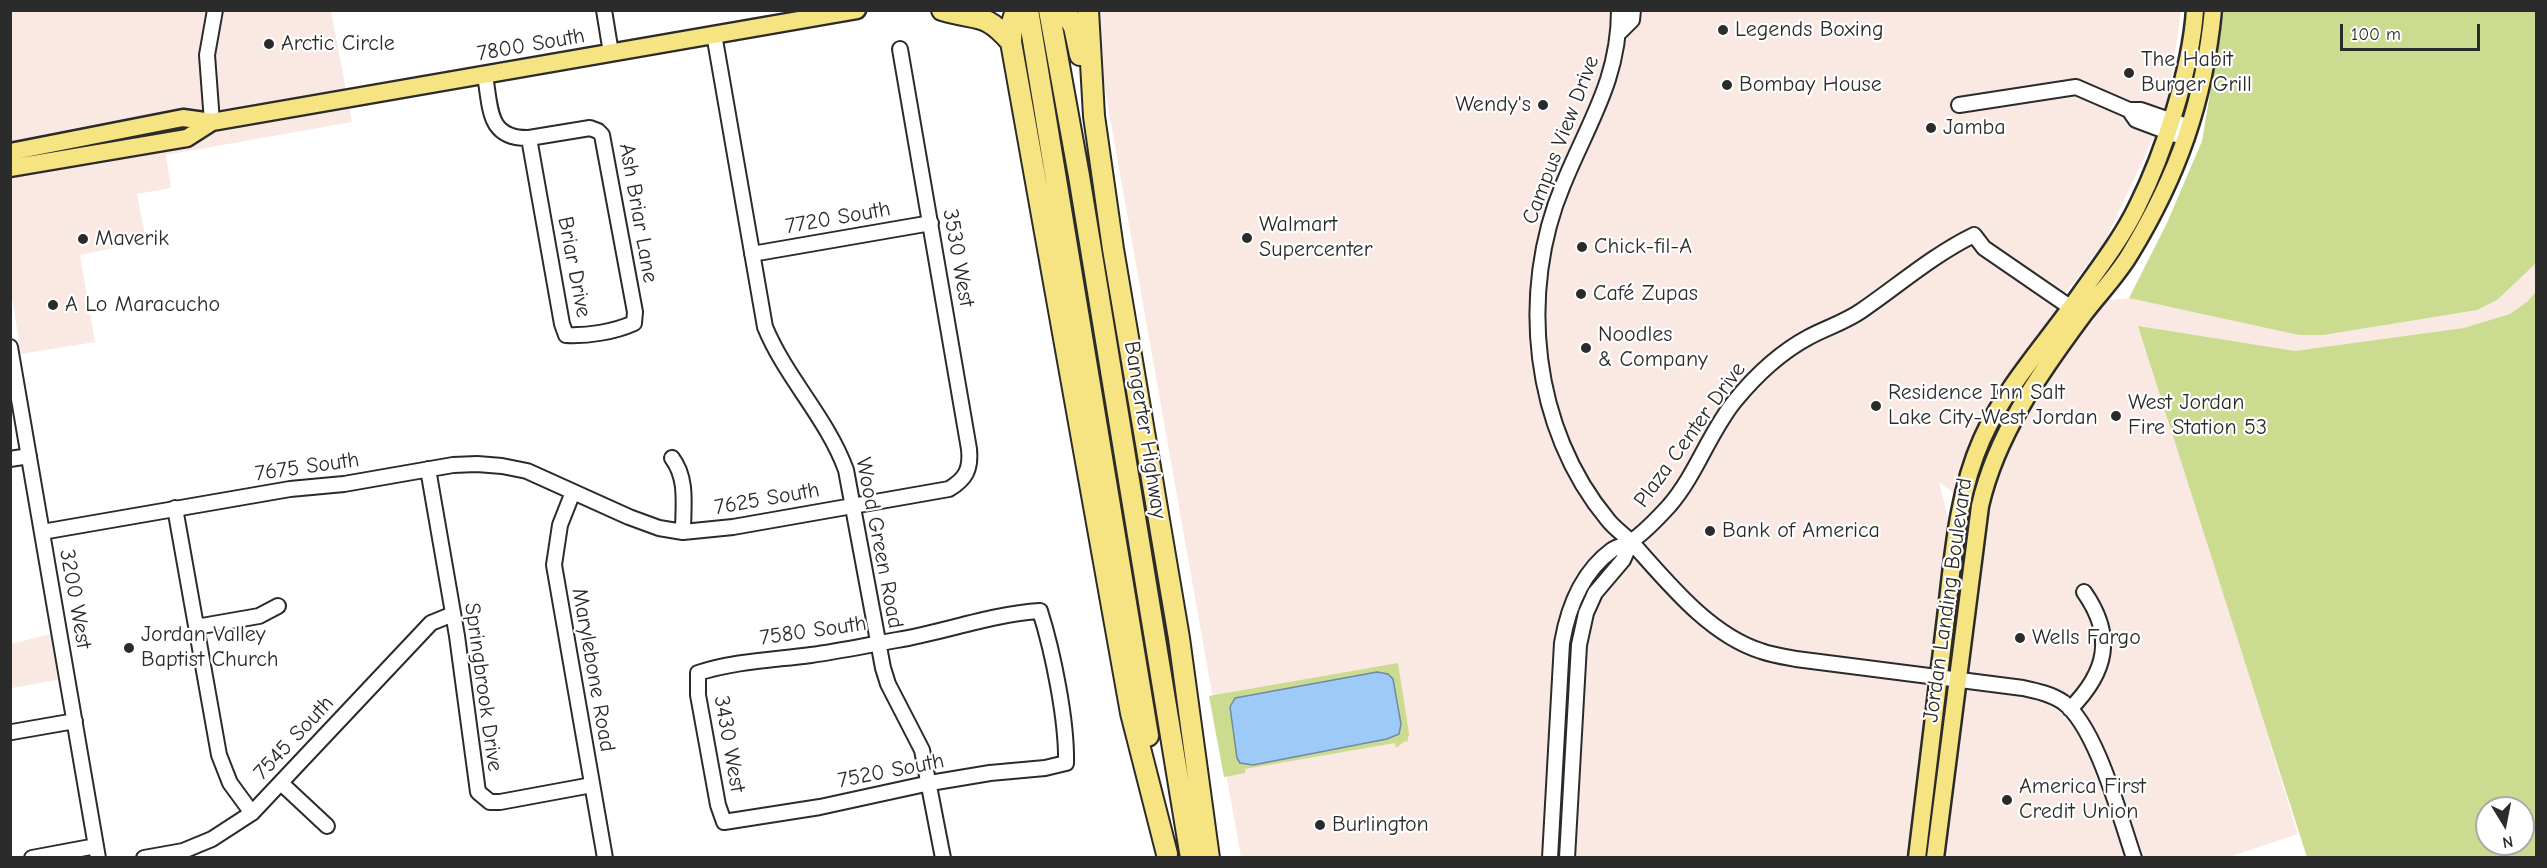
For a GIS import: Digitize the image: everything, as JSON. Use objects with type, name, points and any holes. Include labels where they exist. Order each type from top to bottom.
[{"type":"highway","points":[[942,10],[963,17],[984,18],[1011,42]]},
{"type":"highway","points":[[1016,10],[1012,22],[1011,42],[1131,713],[1167,856]]},
{"type":"highway","name":"Bangerter Highway","points":[[1028,10],[1167,856]]},
{"type":"highway","name":"Bangerter Highway","points":[[1049,10],[1191,858]]},
{"type":"highway","points":[[1065,10],[1077,37],[1094,116],[1133,377],[1179,638],[1209,858]]},
{"type":"highway","points":[[1088,10],[1094,116]]},
{"type":"main road","name":"7800 South","points":[[10,152],[183,118],[212,122],[857,10]]},
{"type":"main road","name":"Jordan Landing Boulevard","points":[[1935,858],[1980,506],[1988,474],[2000,444],[2015,417],[2137,207],[2169,126],[2186,69],[2194,32],[2195,10]]},
{"type":"main road","name":"Jordan Landing Boulevard","points":[[1917,858],[1954,555],[1964,489],[1972,464],[1995,415],[2077,311],[2129,255],[2165,190],[2189,133],[2201,92],[2213,10]]},
{"type":"main road","name":"7800 South","points":[[10,168],[187,138],[212,122]]},
{"type":"street","points":[[212,122],[207,56],[215,10]]},
{"type":"street","points":[[604,10],[611,53]]},
{"type":"street","name":"Campus View Drive","points":[[1619,10],[1620,32],[1616,57],[1608,83],[1562,187],[1551,218],[1538,276],[1537,311],[1544,382],[1560,435],[1579,476],[1608,520],[1685,602],[1735,640],[1761,651],[1796,659],[2039,691],[2055,698],[2083,723],[2090,736],[2134,858]]},
{"type":"street","points":[[1620,32],[1632,20],[1633,10]]},
{"type":"street","name":"Wood Green Road","points":[[714,34],[765,327],[782,363],[839,451],[846,470],[878,643],[888,684],[922,750],[943,858]]},
{"type":"street","name":"3530 West","points":[[900,49],[969,449],[970,463],[967,474]]},
{"type":"street","name":"Ash Briar Lane","points":[[485,76],[496,126],[508,136],[529,138],[584,128],[594,129],[602,135],[633,302],[634,323]]},
{"type":"street","points":[[1959,105],[2071,86],[2093,92],[2129,110],[2141,110],[2169,126],[2189,133]]},
{"type":"street","name":"Briar Drive","points":[[529,138],[562,324],[566,335],[624,328],[634,323]]},
{"type":"street","name":"7720 South","points":[[752,254],[931,224]]},
{"type":"street","name":"Plaza Center Drive","points":[[1550,858],[1561,653],[1565,624],[1575,597],[1596,566],[1613,549],[1631,542],[1643,533],[1680,492],[1733,403],[1769,364],[1794,346],[1858,313],[1951,246],[1974,235],[1984,248],[2077,311]]},
{"type":"street","name":"3200 West","points":[[10,347],[97,852]]},
{"type":"street","points":[[10,459],[29,456]]},
{"type":"street","points":[[672,458],[679,468],[683,481],[683,532]]},
{"type":"street","name":"7675 South","points":[[42,531],[290,489],[344,484],[428,469],[477,464],[502,465],[527,471],[573,492]]},
{"type":"street","name":"Springbrook Drive","points":[[428,469],[453,614],[478,792],[490,802],[500,802],[592,785]]},
{"type":"street","name":"7625 South","points":[[573,492],[629,518],[659,528],[683,532],[724,528],[949,489],[967,474]]},
{"type":"street","name":"Marylebone Road","points":[[573,492],[560,525],[554,565],[605,858]]},
{"type":"street","points":[[175,508],[219,755],[230,783],[252,813]]},
{"type":"street","name":"Plaza Center Drive","points":[[1567,858],[1579,645],[1586,613],[1595,593],[1623,560],[1631,542]]},
{"type":"street","points":[[2070,709],[2093,681],[2103,650],[2101,622],[2097,611],[2084,592]]},
{"type":"street","points":[[196,627],[259,616],[278,606]]},
{"type":"street","name":"7580 South","points":[[698,673],[740,662],[812,655],[932,634],[994,617],[1040,611],[1047,632],[1067,741],[1066,763]]},
{"type":"street","name":"7545 South","points":[[144,858],[183,850],[212,839],[252,813],[432,623],[453,614]]},
{"type":"street","name":"3430 West","points":[[698,673],[699,695],[718,805],[724,822]]},
{"type":"street","points":[[12,732],[75,721]]},
{"type":"street","name":"7520 South","points":[[724,822],[820,807],[930,783],[990,773],[1045,768],[1066,763]]},
{"type":"street","points":[[280,783],[327,826]]},
{"type":"street","points":[[32,858],[97,852]]},
{"type":"shaded area","points":[[10,11],[331,11],[352,122],[166,155],[171,188],[137,194],[146,241],[80,255],[95,342],[21,354],[10,285]]},
{"type":"shaded area","points":[[1095,11],[2181,11],[2167,109],[2104,243],[2055,306],[2129,298],[2143,271],[2536,11],[2536,857],[2307,857],[2264,726],[2298,834],[2229,857],[1945,857],[1988,518],[1939,482],[1949,522],[1907,857],[1241,857],[1095,33]]},
{"type":"shaded area","points":[[50,634],[58,680],[11,688],[11,644]]},
{"type":"green space","points":[[2224,11],[2536,11],[2535,264],[2497,300],[2477,310],[2323,335],[2299,335],[2129,298],[2167,223],[2202,141]]},
{"type":"green space","points":[[2536,292],[2536,857],[2307,857],[2138,326],[2295,351],[2464,328],[2510,314],[2527,302]]},
{"type":"green space","points":[[1992,431],[1997,436],[1961,596],[1961,558],[1967,499]]},
{"type":"green space","points":[[1398,663],[1409,734],[1407,742],[1405,741],[1396,748],[1395,743],[1245,769],[1245,773],[1224,777],[1209,696]]},
{"type":"water","points":[[1377,672],[1388,674],[1393,679],[1401,724],[1399,734],[1387,739],[1253,765],[1240,763],[1237,758],[1230,707],[1235,698]]},
{"type":"place","name":"Legends Boxing","points":[[1723,30]]},
{"type":"place","name":"Arctic Circle","points":[[269,44]]},
{"type":"place","name":"The Habit Burger Grill","points":[[2129,73]]},
{"type":"place","name":"Bombay House","points":[[1727,85]]},
{"type":"place","name":"Wendy's","points":[[1543,105]]},
{"type":"place","name":"Jamba","points":[[1931,128]]},
{"type":"place","name":"Walmart Supercenter","points":[[1247,238]]},
{"type":"place","name":"Maverik","points":[[83,239]]},
{"type":"place","name":"Chick-fil-A","points":[[1582,247]]},
{"type":"place","name":"Café Zupas","points":[[1581,294]]},
{"type":"place","name":"A Lo Maracucho","points":[[53,305]]},
{"type":"place","name":"Noodles & Company","points":[[1586,348]]},
{"type":"place","name":"Residence Inn Salt Lake City-West Jordan","points":[[1876,406]]},
{"type":"place","name":"West Jordan Fire Station 53","points":[[2116,416]]},
{"type":"place","name":"Bank of America","points":[[1710,531]]},
{"type":"place","name":"Wells Fargo","points":[[2020,638]]},
{"type":"place","name":"Jordan Valley Baptist Church","points":[[129,648]]},
{"type":"place","name":"America First Credit Union","points":[[2007,800]]},
{"type":"place","name":"Burlington","points":[[1320,825]]}]
